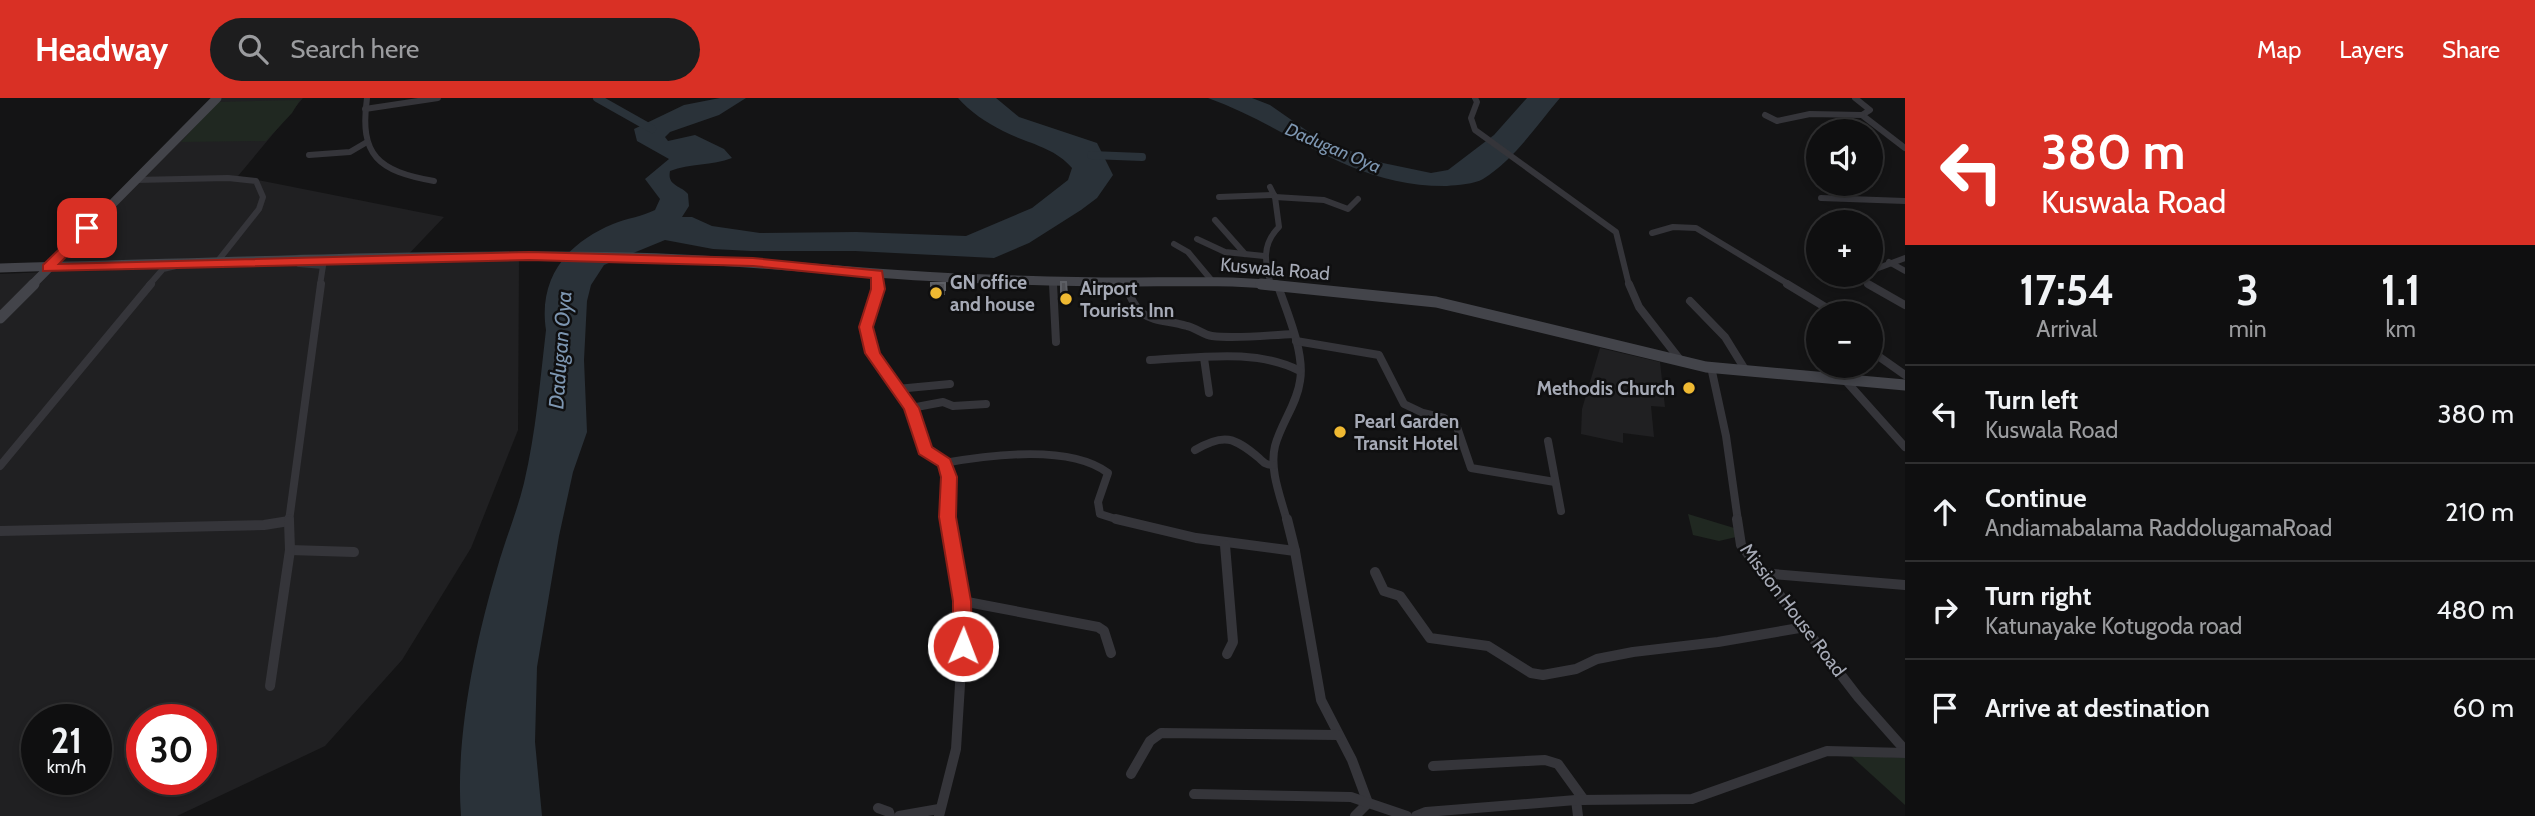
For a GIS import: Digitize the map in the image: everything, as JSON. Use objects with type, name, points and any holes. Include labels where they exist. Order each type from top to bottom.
[{"type":"street","points":[[0,318],[217,98]]},
{"type":"street","points":[[367,98],[367,142],[376,157],[386,165],[420,180],[434,181]]},
{"type":"street","points":[[365,109],[438,98]]},
{"type":"street","points":[[1475,98],[1477,102],[1471,118],[1475,130],[1616,232],[1629,285],[1639,307],[1681,361]]},
{"type":"street","points":[[1765,115],[1777,121],[1810,114],[1862,115],[1870,110],[1855,98]]},
{"type":"street","points":[[1862,115],[1905,148]]},
{"type":"street","points":[[309,155],[350,152],[367,142]]},
{"type":"street","points":[[135,180],[228,178],[256,181],[263,197],[259,209],[217,262]]},
{"type":"street","points":[[1270,187],[1279,227],[1268,236],[1264,256],[1295,338],[1301,378],[1295,401],[1275,446],[1273,464],[1295,551],[1321,700],[1352,760],[1368,803]]},
{"type":"street","points":[[1219,197],[1274,196],[1324,200],[1348,209],[1358,199]]},
{"type":"street","points":[[1821,198],[1905,201]]},
{"type":"street","points":[[1215,220],[1245,254]]},
{"type":"street","points":[[1652,233],[1673,227],[1696,228],[1815,301]]},
{"type":"street","points":[[1197,239],[1225,252],[1264,256]]},
{"type":"street","points":[[1174,244],[1188,252],[1213,282]]},
{"type":"street","name":"Kuswala Road","points":[[0,268],[529,256],[633,257],[753,262],[877,274],[1053,281],[1275,285],[1436,302],[1711,367],[1905,385]]},
{"type":"street","points":[[1883,265],[1905,258]]},
{"type":"street","points":[[1889,262],[1905,271]]},
{"type":"street","points":[[0,466],[163,269],[171,266],[321,263],[324,266],[289,521],[290,550],[270,686]]},
{"type":"street","points":[[877,274],[878,289],[866,327],[873,353],[911,408],[925,450],[944,463],[949,477],[948,517],[964,620],[956,748],[939,812],[899,816]]},
{"type":"street","points":[[1053,281],[1056,342]]},
{"type":"street","points":[[1126,282],[1130,296],[1149,319],[1157,322],[1187,327],[1211,336],[1295,338],[1379,355],[1404,404],[1423,413],[1444,418],[1457,428],[1471,468],[1555,482]]},
{"type":"street","points":[[1874,287],[1905,305]]},
{"type":"street","points":[[1690,301],[1724,337],[1746,370]]},
{"type":"street","points":[[1204,358],[1209,393]]},
{"type":"street","points":[[1150,360],[1272,359],[1294,366],[1300,371]]},
{"type":"street","points":[[1883,360],[1905,376]]},
{"type":"street","name":"Mission House Road","points":[[1711,367],[1726,436],[1741,545],[1858,697],[1905,752]]},
{"type":"street","points":[[1845,380],[1905,447]]},
{"type":"street","points":[[897,389],[950,384]]},
{"type":"street","points":[[911,408],[943,402],[953,406],[986,404]]},
{"type":"street","points":[[1195,450],[1212,439],[1224,436],[1235,439],[1267,465],[1273,464]]},
{"type":"street","points":[[1548,441],[1561,511]]},
{"type":"street","points":[[944,463],[1001,455],[1058,456],[1088,462],[1104,468],[1108,473],[1098,502],[1100,514],[1135,525],[1225,545],[1295,551]]},
{"type":"street","points":[[0,531],[264,525],[289,521]]},
{"type":"street","points":[[1225,545],[1233,642],[1227,654]]},
{"type":"street","points":[[290,550],[354,552]]},
{"type":"street","points":[[1375,572],[1384,592],[1400,596],[1430,638],[1476,642],[1488,646],[1531,673],[1542,675],[1576,669],[1597,659],[1633,652],[1718,642],[1805,627]]},
{"type":"street","points":[[1760,573],[1905,584]]},
{"type":"street","points":[[962,601],[1098,626],[1104,631],[1111,653]]},
{"type":"street","points":[[1131,774],[1150,741],[1161,733],[1338,736]]},
{"type":"street","points":[[1416,816],[1426,812],[1580,800],[1692,799],[1827,751],[1905,752]]},
{"type":"street","points":[[1433,766],[1545,760],[1558,764],[1580,800],[1578,816]]},
{"type":"street","points":[[1194,794],[1351,797],[1407,816]]},
{"type":"street","points":[[1355,816],[1368,803]]},
{"type":"street","points":[[878,808],[889,812],[890,816]]},
{"type":"shaded area","points":[[219,98],[303,98],[238,176],[444,217],[405,258],[519,259],[518,430],[471,548],[402,660],[325,746],[177,816],[0,816],[0,274],[48,272]]},
{"type":"shaded area","points":[[300,100],[292,113],[266,141],[181,142],[217,102]]},
{"type":"shaded area","points":[[1600,348],[1660,362],[1665,407],[1651,406],[1654,437],[1623,433],[1623,443],[1581,434],[1582,409]]},
{"type":"shaded area","points":[[1688,514],[1734,528],[1736,537],[1719,541],[1693,535]]},
{"type":"shaded area","points":[[1850,755],[1905,758],[1905,805]]},
{"type":"water","name":"Dadugan Oya","points":[[720,98],[746,98],[719,115],[670,132],[665,137],[668,141],[695,135],[724,149],[732,158],[670,171],[670,180],[688,194],[689,206],[682,217],[692,217],[712,226],[760,233],[856,232],[966,236],[1032,208],[1068,180],[1072,168],[1057,155],[991,124],[958,98],[996,98],[1019,117],[1097,143],[1113,175],[1097,198],[1081,210],[1029,243],[994,258],[855,251],[713,249],[665,240],[604,265],[591,285],[587,301],[584,360],[587,432],[573,472],[559,536],[537,667],[535,742],[542,816],[461,816],[461,756],[468,691],[489,597],[528,464],[546,330],[547,294],[552,279],[569,252],[582,241],[613,224],[655,210],[660,199],[645,179],[669,159],[637,141],[634,129],[684,105]]},
{"type":"water","name":"Dadugan Oya","points":[[1208,98],[1252,98],[1270,105],[1313,135],[1337,146],[1383,163],[1431,173],[1448,170],[1494,135],[1527,98],[1560,98],[1495,171],[1475,182],[1447,186],[1413,184],[1352,167]]},
{"type":"building","points":[[1061,282],[1066,282],[1067,295],[1061,295]]},
{"type":"building","points":[[931,283],[945,283],[945,290],[931,293]]},
{"type":"waterway","points":[[597,98],[652,129]]},
{"type":"waterway","points":[[1091,155],[1142,157]]},
{"type":"place","name":"GN office and house","points":[[936,293]]},
{"type":"place","name":"Airport Tourists Inn","points":[[1066,299]]},
{"type":"place","name":"Methodis Church","points":[[1689,388]]},
{"type":"place","name":"Pearl Garden Transit Hotel","points":[[1340,432]]},
{"type":"route","points":[[87,228],[48,268],[529,256],[753,262],[877,274],[878,289],[866,327],[873,353],[911,408],[920,443],[925,450],[944,463],[949,477],[948,517],[962,601],[963,646]]}]
